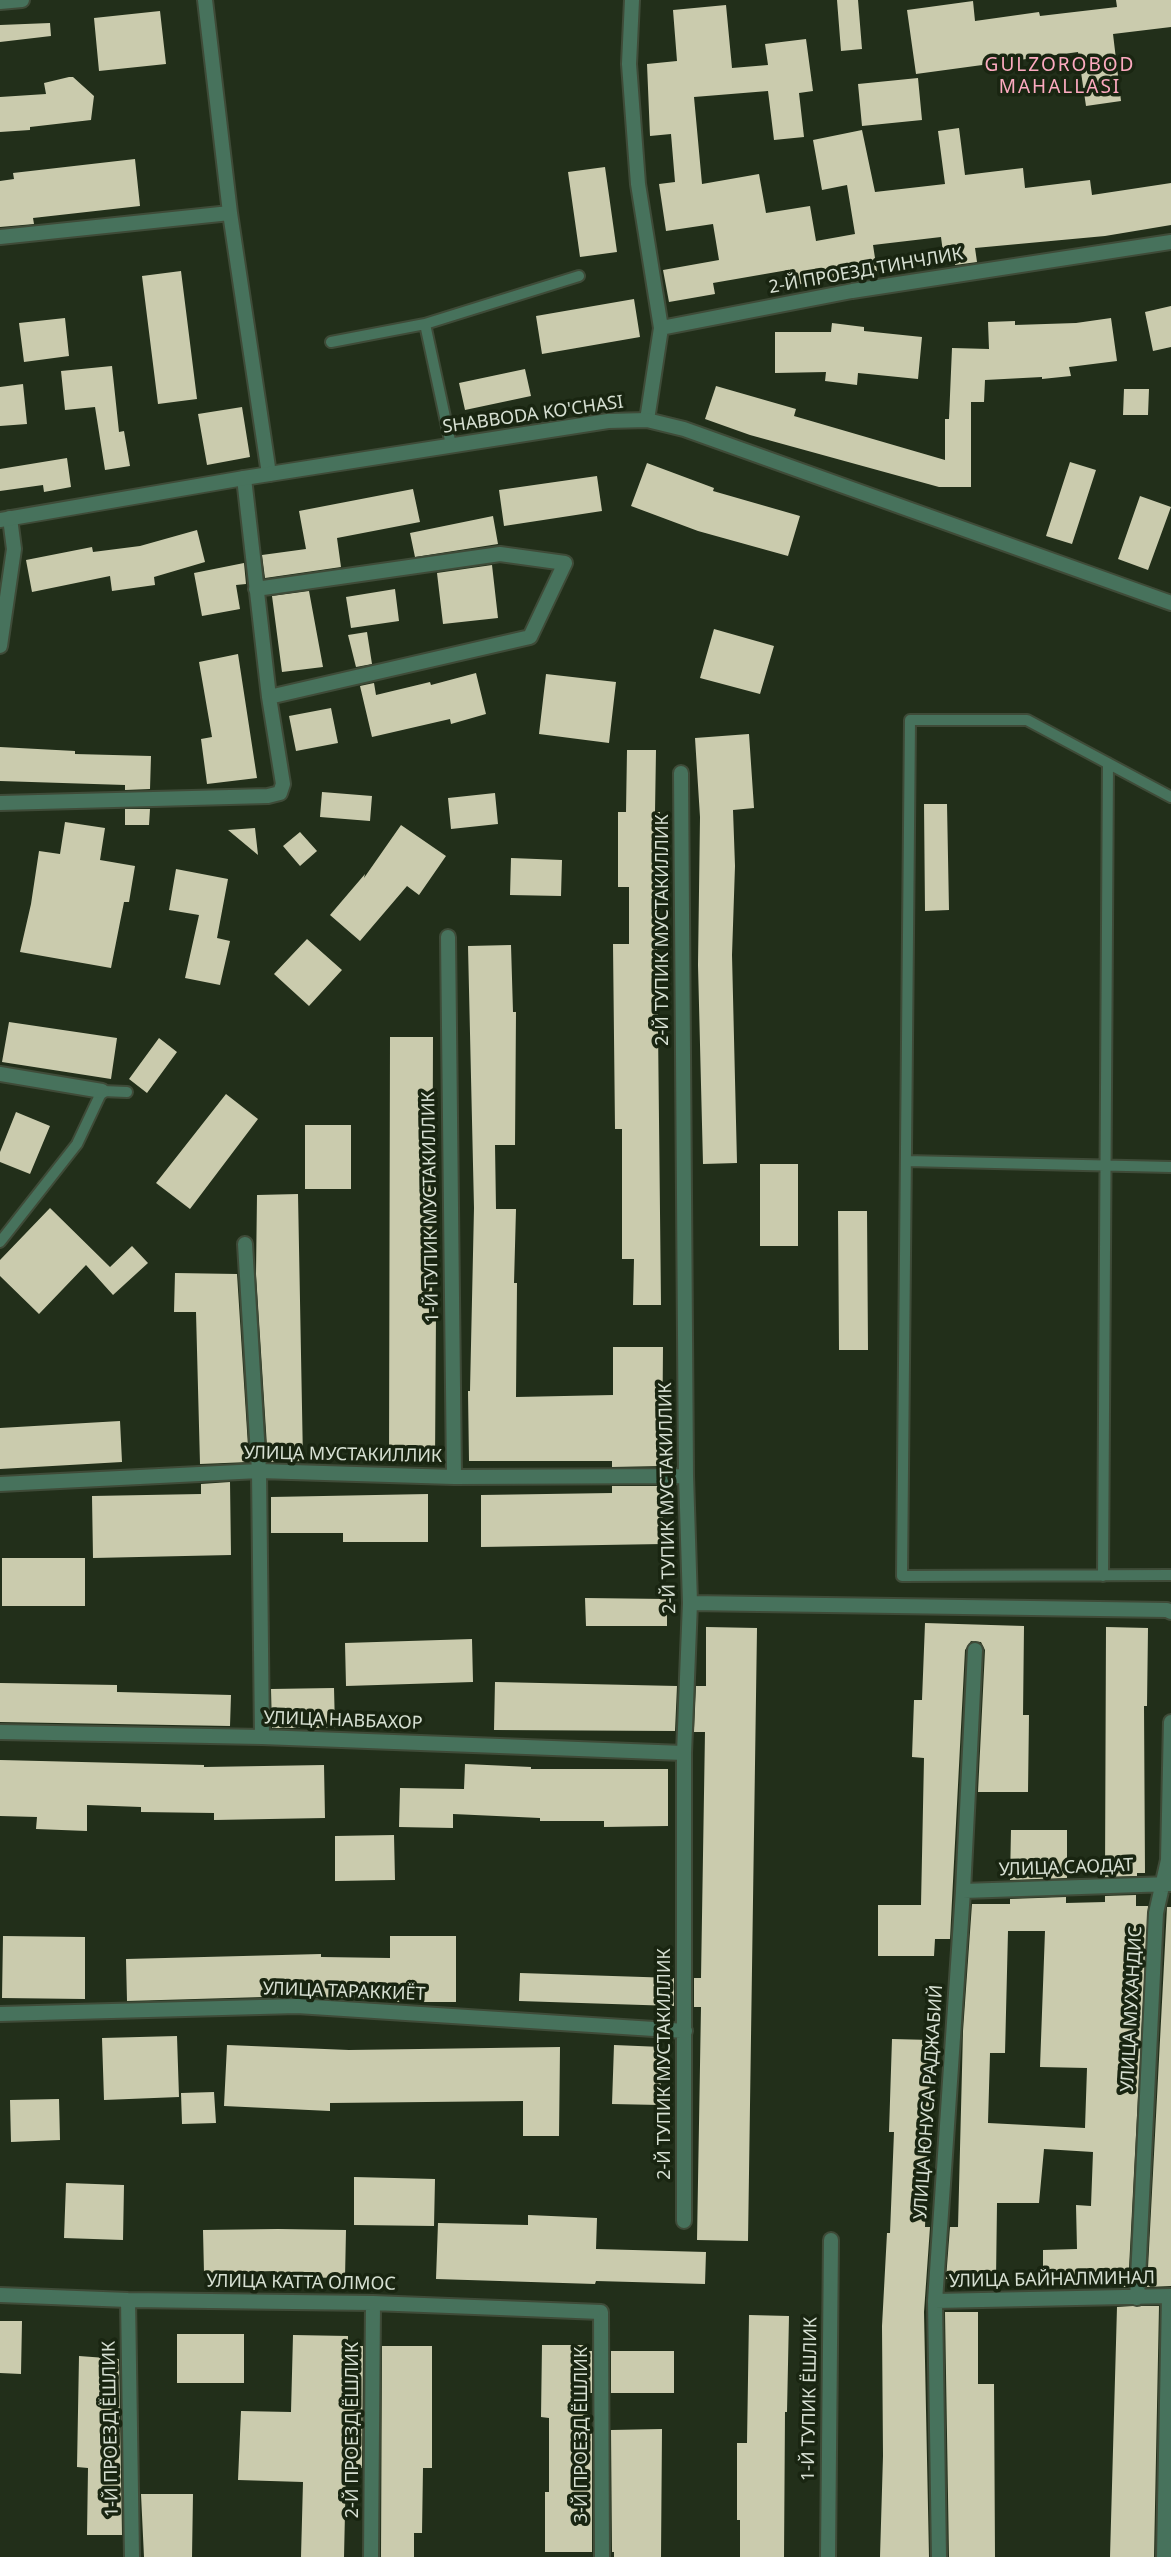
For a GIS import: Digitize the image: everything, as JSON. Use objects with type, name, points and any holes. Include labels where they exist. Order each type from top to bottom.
[{"type":"street","points":[[0,2],[22,0]]},
{"type":"street","points":[[205,0],[230,213],[269,474]]},
{"type":"street","points":[[632,0],[629,64],[638,184],[661,328],[647,420]]},
{"type":"street","points":[[0,237],[230,213]]},
{"type":"street","name":"2-Й ПРОЕЗД ТИНЧЛИК","points":[[661,328],[852,291],[1171,242]]},
{"type":"street","name":"SHABBODA KO'CHASI","points":[[5,519],[451,445],[608,421],[647,420],[684,429],[1171,603]]},
{"type":"street","points":[[0,803],[268,796],[280,793],[283,784],[269,697],[244,478]]},
{"type":"street","points":[[0,646],[14,549],[5,519]]},
{"type":"street","points":[[256,589],[500,554],[565,563],[530,637],[269,697]]},
{"type":"street","name":"2-Й ТУПИК МУСТАКИЛЛИК","points":[[681,774],[686,1476],[690,1603],[684,1753],[684,2221]]},
{"type":"street","name":"1-Й ТУПИК МУСТАКИЛЛИК","points":[[448,937],[454,1476]]},
{"type":"street","points":[[0,1074],[103,1091]]},
{"type":"street","points":[[245,1244],[259,1471],[262,1737]]},
{"type":"street","name":"УЛИЦА МУСТАКИЛЛИК","points":[[0,1484],[259,1471],[454,1476],[686,1476]]},
{"type":"street","points":[[690,1603],[1171,1612]]},
{"type":"street","name":"УЛИЦА ЮНУСА РАДЖАБИЙ","points":[[939,2557],[935,2301],[963,1891],[975,1650]]},
{"type":"street","name":"УЛИЦА МУХАНДИС","points":[[1137,2298],[1156,1913],[1167,1884],[1171,1722]]},
{"type":"street","name":"УЛИЦА НАВБАХОР","points":[[0,1732],[262,1737],[684,1753]]},
{"type":"street","name":"УЛИЦА САОДАТ","points":[[963,1891],[1167,1884]]},
{"type":"street","name":"УЛИЦА ТАРАККИЁТ","points":[[0,2014],[297,2006],[685,2031]]},
{"type":"street","name":"1-Й ТУПИК ЁШЛИК","points":[[828,2557],[831,2241]]},
{"type":"street","name":"УЛИЦА КАТТА ОЛМОС","points":[[0,2295],[128,2300],[373,2303],[601,2312]]},
{"type":"street","points":[[1164,2557],[1170,2297]]},
{"type":"street","name":"УЛИЦА БАЙНАЛМИНАЛ","points":[[935,2301],[1170,2297]]},
{"type":"street","name":"1-Й ПРОЕЗД ЁШЛИК","points":[[128,2300],[131,2557]]},
{"type":"street","name":"2-Й ПРОЕЗД ЁШЛИК","points":[[371,2557],[373,2303]]},
{"type":"street","name":"3-Й ПРОЕЗД ЁШЛИК","points":[[601,2312],[602,2557]]},
{"type":"lane","points":[[331,342],[425,324],[579,276]]},
{"type":"lane","points":[[425,324],[451,445]]},
{"type":"lane","points":[[1171,797],[1027,720],[910,720],[902,1576],[1171,1576]]},
{"type":"lane","points":[[1103,1576],[1108,764]]},
{"type":"lane","points":[[0,1242],[77,1144],[103,1091],[127,1092]]},
{"type":"lane","points":[[906,1161],[1171,1167]]},
{"type":"building","points":[[837,0],[858,0],[862,49],[841,51]]},
{"type":"building","points":[[1116,0],[1171,0],[1171,27],[1113,34],[1121,101],[1086,106],[1078,52],[916,74],[907,10],[973,1],[975,21],[1039,12],[1040,16],[1117,7]]},
{"type":"building","points":[[726,5],[732,68],[768,65],[765,44],[806,39],[813,91],[799,93],[804,137],[774,140],[768,91],[694,97],[702,184],[759,174],[766,213],[810,206],[816,241],[855,234],[847,185],[822,190],[813,140],[862,130],[875,192],[945,184],[938,131],[959,128],[965,175],[1023,168],[1025,188],[1090,180],[1092,195],[1171,183],[1171,225],[1105,236],[975,248],[977,262],[955,265],[955,261],[944,260],[941,237],[873,245],[877,271],[790,286],[788,270],[713,283],[715,294],[669,302],[663,270],[719,260],[713,224],[666,231],[659,184],[675,182],[671,134],[650,136],[647,64],[677,61],[673,10]]},
{"type":"building","points":[[160,11],[166,64],[99,71],[94,18]]},
{"type":"building","points":[[50,23],[51,36],[0,42],[0,25]]},
{"type":"building","points":[[73,77],[94,96],[91,120],[0,132],[0,97],[46,94],[44,83]]},
{"type":"building","points":[[918,78],[922,120],[862,126],[858,84]]},
{"type":"building","points":[[135,159],[140,206],[33,218],[34,224],[0,227],[0,181],[14,179],[13,173]]},
{"type":"building","points":[[605,167],[617,252],[580,257],[568,172]]},
{"type":"building","points":[[181,271],[197,399],[158,404],[142,276]]},
{"type":"building","points":[[634,299],[640,337],[542,354],[536,316]]},
{"type":"building","points":[[1171,306],[1171,347],[1153,351],[1145,312]]},
{"type":"building","points":[[65,318],[69,356],[24,362],[19,323]]},
{"type":"building","points":[[1111,318],[1117,361],[1069,367],[1071,376],[985,380],[984,402],[971,402],[971,487],[939,487],[750,435],[705,419],[716,386],[796,409],[794,416],[945,460],[945,419],[949,419],[952,348],[989,349],[988,322],[1015,321],[1015,325],[1076,323]]},
{"type":"building","points":[[832,323],[864,327],[864,331],[922,337],[918,379],[858,373],[857,385],[825,381],[826,372],[775,373],[775,332],[831,332]]},
{"type":"building","points":[[112,366],[119,432],[124,431],[130,466],[105,470],[95,407],[65,410],[61,371]]},
{"type":"building","points":[[525,369],[531,396],[465,410],[459,383]]},
{"type":"building","points":[[23,384],[27,424],[0,426],[0,387]]},
{"type":"building","points":[[1124,389],[1149,389],[1148,415],[1123,415]]},
{"type":"building","points":[[242,407],[250,457],[207,465],[198,414]]},
{"type":"building","points":[[67,458],[71,487],[44,492],[43,485],[0,491],[0,469]]},
{"type":"building","points":[[1070,462],[1096,470],[1072,544],[1046,536]]},
{"type":"building","points":[[647,463],[714,488],[713,491],[800,516],[788,556],[698,531],[631,506]]},
{"type":"building","points":[[597,476],[602,511],[504,526],[499,490]]},
{"type":"building","points":[[413,489],[420,522],[337,538],[341,567],[265,578],[262,555],[306,549],[299,511]]},
{"type":"building","points":[[1140,496],[1171,507],[1148,570],[1118,559]]},
{"type":"building","points":[[493,516],[498,544],[415,557],[410,533]]},
{"type":"building","points":[[197,530],[205,562],[154,577],[155,585],[112,591],[110,576],[32,592],[26,560],[92,547],[93,552],[140,546]]},
{"type":"building","points":[[244,563],[246,584],[236,585],[240,609],[202,616],[194,573]]},
{"type":"building","points":[[492,565],[498,618],[443,624],[437,573]]},
{"type":"building","points":[[395,589],[399,621],[351,628],[346,597]]},
{"type":"building","points":[[309,591],[323,667],[282,672],[272,596]]},
{"type":"building","points":[[714,629],[774,646],[760,694],[700,678]]},
{"type":"building","points":[[367,632],[372,664],[356,667],[348,635]]},
{"type":"building","points":[[238,654],[257,778],[207,784],[201,739],[212,737],[199,662]]},
{"type":"building","points":[[476,673],[486,714],[451,724],[450,719],[372,737],[360,686],[374,683],[376,695]]},
{"type":"building","points":[[546,674],[616,682],[609,743],[539,734]]},
{"type":"building","points":[[331,708],[338,743],[296,751],[289,716]]},
{"type":"building","points":[[749,734],[754,808],[733,810],[735,866],[732,955],[737,1163],[703,1164],[698,965],[700,817],[695,738]]},
{"type":"building","points":[[0,747],[75,751],[75,754],[151,756],[150,789],[125,790],[125,785],[0,781]]},
{"type":"building","points":[[627,750],[656,750],[655,812],[660,812],[661,887],[658,887],[657,936],[661,1305],[633,1305],[634,1259],[622,1259],[622,1129],[615,1129],[613,944],[629,944],[629,887],[618,887],[618,812],[626,812]]},
{"type":"building","points":[[322,792],[372,796],[370,821],[320,817]]},
{"type":"building","points":[[495,793],[498,824],[451,829],[448,798]]},
{"type":"building","points":[[924,804],[947,804],[949,910],[925,911]]},
{"type":"building","points":[[125,809],[150,809],[149,825],[125,825]]},
{"type":"building","points":[[65,822],[105,828],[100,860],[135,866],[129,902],[124,902],[111,968],[20,952],[39,851],[60,854]]},
{"type":"building","points":[[401,825],[446,856],[419,895],[407,886],[360,941],[330,915],[365,874],[364,878]]},
{"type":"building","points":[[255,828],[258,855],[228,830]]},
{"type":"building","points":[[300,832],[317,851],[300,866],[283,846]]},
{"type":"building","points":[[511,858],[562,860],[561,896],[510,895]]},
{"type":"building","points":[[176,869],[228,879],[217,938],[230,941],[220,985],[185,978],[199,915],[169,910]]},
{"type":"building","points":[[307,939],[342,970],[309,1006],[274,974]]},
{"type":"building","points":[[511,945],[513,1012],[516,1012],[515,1145],[495,1145],[496,1209],[516,1209],[516,1397],[613,1395],[613,1347],[663,1347],[662,1466],[612,1467],[612,1461],[469,1461],[468,1391],[474,1208],[468,946]]},
{"type":"building","points":[[9,1022],[117,1038],[111,1079],[2,1062]]},
{"type":"building","points":[[390,1037],[433,1037],[432,1314],[436,1314],[435,1461],[389,1462]]},
{"type":"building","points":[[159,1038],[177,1052],[147,1093],[129,1079]]},
{"type":"building","points":[[226,1094],[258,1119],[190,1209],[156,1183]]},
{"type":"building","points":[[16,1112],[50,1126],[30,1174],[0,1162],[0,1152]]},
{"type":"building","points":[[305,1125],[351,1125],[351,1189],[305,1189]]},
{"type":"building","points":[[760,1164],[798,1164],[798,1246],[760,1246]]},
{"type":"building","points":[[298,1194],[303,1461],[268,1462],[256,1274],[257,1195]]},
{"type":"building","points":[[50,1208],[110,1267],[132,1246],[148,1263],[113,1295],[86,1265],[39,1314],[0,1276],[0,1260]]},
{"type":"building","points":[[838,1211],[867,1211],[868,1350],[839,1350]]},
{"type":"building","points":[[175,1273],[237,1274],[249,1462],[200,1464],[196,1312],[174,1312]]},
{"type":"building","points":[[120,1421],[122,1462],[0,1469],[0,1428]]},
{"type":"building","points":[[230,1482],[231,1555],[93,1558],[92,1496],[201,1494],[201,1484]]},
{"type":"building","points":[[612,1486],[662,1486],[663,1544],[481,1547],[481,1495],[612,1493]]},
{"type":"building","points":[[428,1494],[428,1542],[343,1542],[343,1533],[271,1533],[271,1497]]},
{"type":"building","points":[[2,1558],[85,1558],[85,1606],[2,1606]]},
{"type":"building","points":[[585,1598],[667,1599],[667,1626],[586,1626]]},
{"type":"building","points":[[925,1623],[1024,1626],[1023,1715],[1029,1715],[1028,1792],[978,1792],[985,1650],[981,1642],[971,1641],[965,1650],[950,1939],[935,1939],[934,1956],[878,1956],[878,1905],[921,1905],[924,1758],[912,1757],[914,1700],[922,1700]]},
{"type":"building","points":[[706,1627],[757,1628],[748,2241],[697,2240],[701,2007],[694,2007],[694,1978],[701,1978],[705,1732],[694,1732],[696,1686],[706,1686]]},
{"type":"building","points":[[1106,1627],[1148,1628],[1147,1706],[1144,1706],[1145,1873],[1137,1873],[1137,1876],[1105,1877]]},
{"type":"building","points":[[472,1639],[473,1682],[346,1686],[345,1643]]},
{"type":"building","points":[[495,1682],[677,1686],[675,1731],[494,1730]]},
{"type":"building","points":[[0,1683],[117,1685],[117,1692],[231,1695],[230,1726],[0,1722]]},
{"type":"building","points":[[334,1688],[335,1728],[272,1728],[271,1689]]},
{"type":"building","points":[[0,1760],[204,1767],[324,1765],[325,1818],[214,1820],[214,1813],[141,1812],[141,1807],[87,1805],[87,1831],[36,1829],[37,1817],[0,1816]]},
{"type":"building","points":[[465,1764],[531,1769],[668,1769],[668,1826],[604,1827],[604,1821],[540,1821],[540,1818],[453,1814],[453,1828],[399,1827],[400,1788],[464,1789]]},
{"type":"building","points":[[1011,1830],[1067,1830],[1067,1878],[1010,1880]]},
{"type":"building","points":[[394,1835],[395,1880],[335,1881],[335,1836]]},
{"type":"building","points":[[1136,1895],[1136,1906],[1148,1906],[1128,2287],[1118,2287],[1118,2284],[1043,2283],[1043,2250],[1077,2249],[1076,2205],[1091,2206],[1093,2152],[1044,2149],[1039,2203],[997,2203],[996,2279],[946,2279],[950,2227],[958,2227],[963,2031],[972,1904],[1010,1904],[1010,1899],[1066,1897],[1066,1903],[1105,1902],[1105,1896]],"holes":[[[1008,1931],[1045,1931],[1040,2067],[1087,2068],[1085,2128],[988,2123],[990,2053],[1005,2053]]]},
{"type":"building","points":[[1167,1907],[1171,1907],[1171,2286],[1147,2287]]},
{"type":"building","points":[[3,1936],[85,1937],[85,1999],[2,1998]]},
{"type":"building","points":[[390,1936],[456,1936],[456,2002],[390,2002],[298,1996],[127,2001],[126,1959],[321,1954],[321,1957],[390,1958]]},
{"type":"building","points":[[520,1973],[674,1978],[674,2006],[519,2001]]},
{"type":"building","points":[[177,2036],[179,2097],[104,2100],[102,2038]]},
{"type":"building","points":[[892,2039],[931,2040],[925,2227],[930,2227],[924,2312],[929,2557],[880,2557],[883,2456],[882,2326],[887,2233],[890,2233],[894,2132],[889,2132]]},
{"type":"building","points":[[227,2045],[349,2050],[560,2047],[559,2136],[523,2136],[523,2101],[330,2103],[330,2111],[224,2106]]},
{"type":"building","points":[[614,2045],[662,2047],[660,2105],[612,2104]]},
{"type":"building","points":[[214,2092],[216,2123],[182,2124],[181,2093]]},
{"type":"building","points":[[59,2099],[60,2140],[11,2142],[10,2100]]},
{"type":"building","points":[[354,2177],[435,2179],[434,2226],[354,2225]]},
{"type":"building","points":[[66,2183],[124,2185],[123,2240],[64,2238]]},
{"type":"building","points":[[528,2215],[597,2218],[596,2249],[706,2252],[705,2284],[436,2279],[438,2223],[528,2225]]},
{"type":"building","points":[[203,2230],[346,2230],[345,2278],[275,2277],[275,2271],[204,2273]]},
{"type":"building","points":[[1159,2306],[1154,2557],[1110,2557],[1117,2307]]},
{"type":"building","points":[[945,2312],[978,2312],[978,2384],[994,2384],[995,2557],[949,2557]]},
{"type":"building","points":[[749,2315],[789,2316],[784,2557],[740,2557],[737,2443],[747,2443]]},
{"type":"building","points":[[0,2321],[22,2321],[21,2374],[0,2373]]},
{"type":"building","points":[[177,2334],[244,2334],[244,2383],[177,2383]]},
{"type":"building","points":[[293,2335],[348,2336],[348,2346],[363,2346],[362,2468],[346,2468],[344,2557],[301,2557],[303,2482],[238,2480],[241,2411],[291,2412]]},
{"type":"building","points":[[542,2345],[588,2345],[588,2351],[592,2351],[592,2393],[588,2393],[587,2430],[592,2430],[592,2552],[545,2552],[545,2492],[549,2492],[549,2418],[541,2417]]},
{"type":"building","points":[[382,2346],[432,2346],[432,2468],[423,2468],[422,2533],[414,2533],[414,2557],[381,2557]]},
{"type":"building","points":[[611,2351],[674,2351],[674,2393],[611,2393]]},
{"type":"building","points":[[79,2356],[119,2359],[122,2535],[87,2535],[88,2468],[77,2467]]},
{"type":"building","points":[[662,2429],[661,2557],[614,2557],[611,2430]]},
{"type":"building","points":[[141,2494],[193,2494],[192,2557],[144,2557]]},
{"type":"district","name":"GULZOROBOD MAHALLASI","points":[[1060,77]]}]
